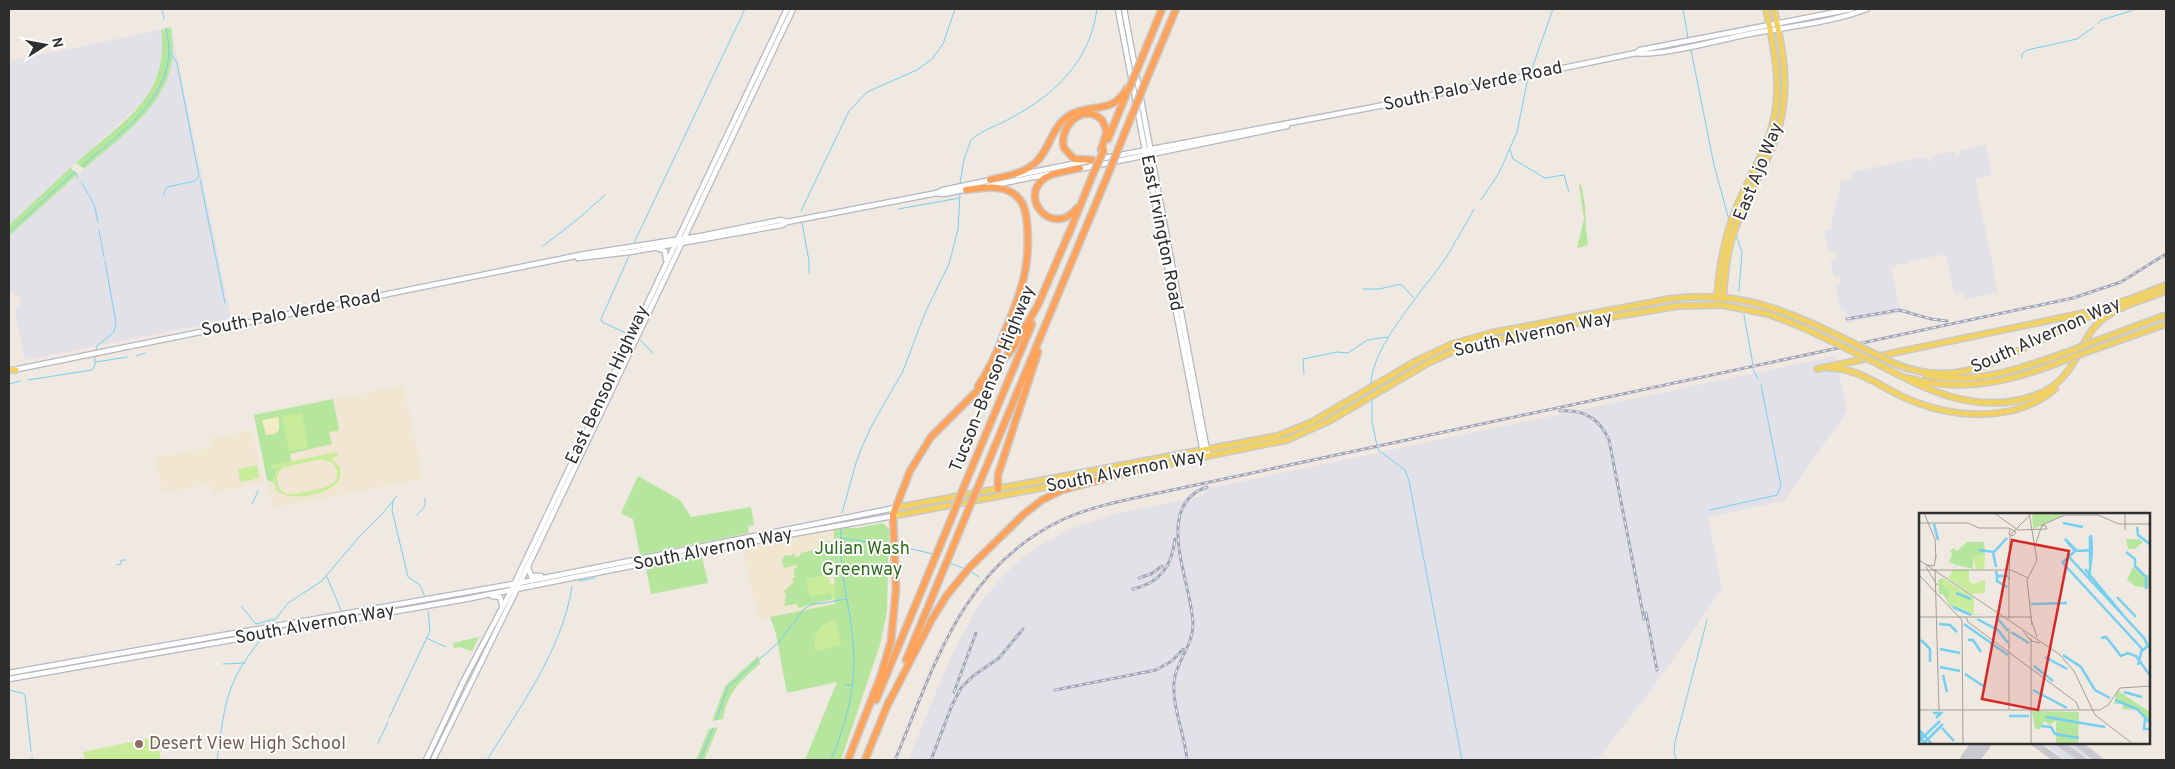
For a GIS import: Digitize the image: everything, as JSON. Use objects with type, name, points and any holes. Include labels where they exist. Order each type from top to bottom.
[{"type":"highway","name":"Tucson–Benson Highway","points":[[850,760],[1162,9]]},
{"type":"highway","name":"Tucson–Benson Highway","points":[[865,760],[1176,9]]},
{"type":"highway","points":[[990,180],[1022,171],[1032,166],[1041,157],[1065,118],[1077,112],[1113,104],[1127,90]]},
{"type":"highway","points":[[1093,160],[1076,159],[1068,155],[1064,148],[1064,135],[1073,119],[1089,113],[1103,121],[1107,134],[1102,150]]},
{"type":"highway","points":[[1080,168],[1050,176],[1041,182],[1035,196],[1039,210],[1054,219],[1068,217],[1077,208],[1090,183]]},
{"type":"highway","points":[[964,405],[984,377],[997,352],[1023,285],[1029,249],[1026,212],[1016,195],[997,188],[965,188]]},
{"type":"highway","points":[[850,760],[885,664],[893,630],[896,588],[893,516],[895,508],[911,470],[934,433],[996,371],[1024,330],[1038,304],[1069,233]]},
{"type":"highway","points":[[998,489],[998,475],[1047,326],[1048,317]]},
{"type":"highway","points":[[888,704],[932,619],[947,595],[975,562],[1024,514],[1042,500],[1062,490],[1141,469]]},
{"type":"main road","name":"East Benson Highway","points":[[426,760],[464,680],[547,520],[681,244],[787,9]]},
{"type":"main road","name":"East Benson Highway","points":[[433,760],[518,588],[547,520],[674,245],[793,9]]},
{"type":"main road","name":"East Irvington Road","points":[[1118,9],[1148,149]]},
{"type":"main road","name":"East Irvington Road","points":[[1124,9],[1149,155],[1205,454]]},
{"type":"main road","name":"East Ajo Way","points":[[1720,297],[1719,263],[1728,228],[1767,141],[1774,117],[1777,80],[1766,9]]},
{"type":"main road","name":"East Ajo Way","points":[[1719,304],[1728,254],[1736,226],[1766,163],[1782,116],[1785,75],[1774,9]]},
{"type":"main road","name":"South Palo Verde Road","points":[[1778,26],[1852,9]]},
{"type":"main road","name":"South Palo Verde Road","points":[[965,188],[990,180],[1310,119],[1636,53],[1640,50],[1867,9]]},
{"type":"main road","name":"South Palo Verde Road","points":[[573,258],[587,258],[656,248],[782,225],[787,222],[936,193],[1149,155],[1310,119]]},
{"type":"main road","points":[[1235,137],[1260,128]]},
{"type":"main road","points":[[692,220],[692,232],[704,235]]},
{"type":"main road","name":"South Palo Verde Road","points":[[16,370],[573,258],[590,253],[704,235],[781,220],[787,222]]},
{"type":"main road","points":[[656,248],[666,253],[664,267]]},
{"type":"main road","name":"South Alvernon Way","points":[[9,679],[463,599],[768,538],[1141,469],[1277,436],[1297,429],[1434,352],[1478,336],[1670,298],[1720,297],[1754,301],[1781,309],[1909,370],[1952,373],[1981,368],[2127,300],[2166,285]]},
{"type":"main road","name":"South Alvernon Way","points":[[9,673],[520,583],[998,489],[1268,444],[1294,437],[1330,420],[1436,358],[1474,344],[1667,307],[1719,304],[1768,314],[1797,325],[1952,398],[1992,404],[2015,401],[2040,394],[2058,382],[2071,368],[2087,337],[2103,319],[2116,310],[2166,291]]},
{"type":"main road","points":[[2071,368],[2058,386],[2038,400],[2011,410],[1979,414],[1932,408],[1852,372],[1838,368],[1817,369],[2084,313],[2127,300]]},
{"type":"main road","points":[[1909,370],[1944,378],[1981,378],[2014,371],[2166,315]]},
{"type":"main road","points":[[1894,372],[1933,384],[1955,386],[1980,385],[2026,375],[2166,324]]},
{"type":"main road","points":[[9,371],[16,370]]},
{"type":"main road","points":[[528,566],[529,574],[534,577],[577,572]]},
{"type":"main road","points":[[463,599],[498,596],[502,601],[502,608]]},
{"type":"shaded area","points":[[171,27],[231,319],[25,360],[15,314],[16,308],[21,303],[19,297],[9,291],[9,236],[144,116],[157,98],[167,78],[172,61]]},
{"type":"shaded area","points":[[161,30],[163,47],[160,69],[145,100],[9,225],[9,61]]},
{"type":"shaded area","points":[[1986,145],[1992,175],[1975,179],[1998,292],[1966,299],[1964,292],[1954,294],[1946,254],[1891,267],[1899,308],[1911,310],[1911,313],[1898,313],[1847,323],[1845,317],[1850,316],[1844,310],[1841,311],[1835,283],[1840,284],[1840,276],[1834,277],[1830,261],[1838,259],[1836,251],[1829,253],[1824,231],[1833,228],[1831,222],[1841,189],[1839,182],[1853,179],[1852,172],[1926,157],[1931,164],[1931,156],[1956,151],[1955,155],[1958,156],[1961,150]]},
{"type":"shaded area","points":[[1835,356],[1847,411],[1784,501],[1708,517],[1722,589],[1657,682],[1597,760],[908,760],[951,656],[980,603],[1000,579],[1020,560],[1040,545],[1073,528],[1116,514],[1189,500],[1204,495],[1204,490],[1211,488]]},
{"type":"shaded area","points":[[404,385],[423,479],[273,508],[254,415]]},
{"type":"shaded area","points":[[252,429],[263,482],[213,493],[211,484],[163,493],[154,458],[211,447],[210,438]]},
{"type":"shaded area","points":[[834,528],[835,604],[760,619],[742,547]]},
{"type":"shaded area","points":[[2044,744],[2085,744],[2106,760],[2066,760]]},
{"type":"green space","points":[[171,27],[172,61],[160,94],[138,122],[84,169],[76,163],[125,121],[150,91],[158,74],[162,54],[161,30]]},
{"type":"green space","points":[[70,168],[78,174],[9,236],[9,225]]},
{"type":"green space","points":[[1581,184],[1585,205],[1588,245],[1577,248],[1584,219],[1579,185]]},
{"type":"green space","points":[[333,399],[339,429],[338,431],[329,432],[332,444],[290,454],[291,462],[270,466],[277,468],[273,482],[267,480],[254,415]]},
{"type":"green space","points":[[302,413],[308,448],[289,451],[282,417]]},
{"type":"green space","points":[[337,452],[338,456],[331,458],[340,467],[340,478],[336,484],[320,493],[290,496],[276,490],[273,478],[277,468],[271,469],[270,466]],"holes":[[[321,459],[333,463],[337,470],[337,476],[332,484],[297,494],[283,492],[278,486],[277,477],[282,468]]]},
{"type":"green space","points":[[257,465],[259,478],[240,482],[238,469]]},
{"type":"green space","points":[[638,476],[680,500],[691,517],[751,507],[754,525],[748,526],[749,533],[640,555],[633,519],[621,513]]},
{"type":"green space","name":"Julian Wash Greenway","points":[[883,523],[889,529],[887,611],[880,645],[841,760],[805,760],[837,682],[787,693],[776,634],[770,617],[835,604],[834,571],[827,573],[827,575],[806,579],[831,593],[833,599],[798,608],[797,604],[784,606],[786,596],[784,591],[794,582],[792,579],[795,577],[793,569],[797,568],[796,565],[784,568],[782,561],[785,555],[790,556],[794,553],[795,557],[800,556],[800,553],[819,549],[818,543],[830,541],[831,547],[834,546],[834,528],[857,528]]},
{"type":"green space","points":[[702,556],[708,583],[651,594],[646,568]]},
{"type":"green space","points":[[827,575],[831,585],[835,584],[835,598],[833,599],[831,593],[810,597],[806,579]]},
{"type":"green space","points":[[836,620],[841,643],[839,646],[816,651],[815,640],[818,630],[825,623]]},
{"type":"green space","points":[[479,637],[472,651],[460,647],[454,648],[453,643]]},
{"type":"green space","points":[[758,656],[760,664],[741,681],[731,695],[723,719],[712,721],[725,686]]},
{"type":"green space","points":[[718,727],[704,760],[696,760],[709,729]]},
{"type":"green space","name":"Desert View High School","points":[[156,737],[161,760],[85,760],[83,752]]},
{"type":"sand","points":[[279,417],[279,430],[275,434],[266,435],[262,420]]},
{"type":"waterway","points":[[162,9],[164,19]]},
{"type":"waterway","points":[[634,243],[745,9]]},
{"type":"waterway","points":[[801,211],[849,111],[867,92],[917,70],[932,59],[943,44],[955,9]]},
{"type":"waterway","points":[[960,184],[964,159],[971,140],[980,133],[1027,109],[1056,87],[1079,60],[1087,45],[1097,9]]},
{"type":"waterway","points":[[1530,74],[1553,9]]},
{"type":"waterway","points":[[1683,9],[1688,38]]},
{"type":"waterway","points":[[2098,24],[2101,20],[2133,9]]},
{"type":"waterway","points":[[2022,58],[2022,54],[2027,50],[2077,39],[2094,27]]},
{"type":"waterway","points":[[82,166],[125,130],[150,102],[160,87],[166,70],[169,51],[166,28]]},
{"type":"waterway","points":[[1691,50],[1714,165],[1729,220]]},
{"type":"waterway","points":[[163,195],[167,187],[195,181],[199,176],[177,63],[169,51]]},
{"type":"waterway","points":[[1481,200],[1499,173],[1517,132],[1528,78]]},
{"type":"waterway","points":[[1510,150],[1513,159],[1545,178],[1564,175],[1569,192]]},
{"type":"waterway","points":[[9,232],[75,172],[78,178]]},
{"type":"waterway","points":[[200,179],[225,303]]},
{"type":"waterway","points":[[82,183],[94,204],[98,222]]},
{"type":"waterway","points":[[842,513],[862,447],[871,427],[903,371],[925,313],[949,264],[958,229],[960,193]]},
{"type":"waterway","points":[[543,246],[605,195]]},
{"type":"waterway","points":[[898,209],[960,198]]},
{"type":"waterway","points":[[1371,385],[1373,370],[1389,336],[1447,256],[1474,209]]},
{"type":"waterway","points":[[802,223],[809,261],[809,273]]},
{"type":"waterway","points":[[99,230],[104,257]]},
{"type":"waterway","points":[[1736,235],[1742,252],[1739,291]]},
{"type":"waterway","points":[[628,334],[602,322],[601,319],[630,254]]},
{"type":"waterway","points":[[96,352],[97,346],[114,332],[116,323],[105,261]]},
{"type":"waterway","points":[[1363,289],[1379,289],[1401,284],[1414,298]]},
{"type":"waterway","points":[[1744,315],[1753,365]]},
{"type":"waterway","points":[[1304,374],[1303,359],[1337,352],[1348,353],[1367,340],[1388,337]]},
{"type":"waterway","points":[[640,340],[653,353]]},
{"type":"waterway","points":[[136,356],[145,353]]},
{"type":"waterway","points":[[28,380],[92,370],[95,365],[95,356]]},
{"type":"waterway","points":[[96,362],[127,357]]},
{"type":"waterway","points":[[1753,369],[1758,379]]},
{"type":"waterway","points":[[9,384],[20,381]]},
{"type":"waterway","points":[[1710,510],[1777,495],[1781,486],[1761,385]]},
{"type":"waterway","points":[[1372,399],[1372,422],[1378,450],[1405,470],[1409,481],[1462,760]]},
{"type":"waterway","points":[[252,504],[258,491]]},
{"type":"waterway","points":[[271,625],[288,603],[322,581],[397,496]]},
{"type":"waterway","points":[[417,515],[425,506],[425,498]]},
{"type":"waterway","points":[[393,501],[392,510],[408,577],[420,585],[425,597]]},
{"type":"waterway","points":[[831,760],[848,710],[854,661],[842,566],[841,530]]},
{"type":"waterway","points":[[840,538],[889,545]]},
{"type":"waterway","points":[[899,546],[933,554]]},
{"type":"waterway","points":[[121,563],[121,560],[125,560]]},
{"type":"waterway","points":[[950,563],[963,568]]},
{"type":"waterway","points":[[117,565],[121,564]]},
{"type":"waterway","points":[[970,571],[979,577]]},
{"type":"waterway","points":[[327,577],[341,610]]},
{"type":"waterway","points":[[579,581],[595,578]]},
{"type":"waterway","points":[[487,760],[526,699],[549,655],[567,610],[572,587]]},
{"type":"waterway","points":[[716,720],[728,687],[779,642],[804,609],[811,605],[846,599]]},
{"type":"waterway","points":[[242,607],[256,624],[274,619]]},
{"type":"waterway","points":[[389,718],[430,631],[428,611]]},
{"type":"waterway","points":[[1677,760],[1674,753],[1675,742],[1707,620]]},
{"type":"waterway","points":[[217,760],[227,701],[233,683],[246,659],[263,636]]},
{"type":"waterway","points":[[426,638],[446,647]]},
{"type":"waterway","points":[[223,664],[245,663]]},
{"type":"waterway","points":[[845,685],[852,685]]},
{"type":"waterway","points":[[9,690],[25,695],[31,751]]},
{"type":"waterway","points":[[378,743],[388,722]]},
{"type":"waterway","points":[[700,760],[713,728]]},
{"type":"taxiway","points":[[2035,744],[2058,760]]},
{"type":"taxiway","points":[[2060,744],[2083,760]]},
{"type":"taxiway","points":[[2078,744],[2099,760]]},
{"type":"runway","points":[[1969,760],[1981,744]]},
{"type":"railway","points":[[895,760],[939,654],[956,622],[976,591],[1000,563],[1029,539],[1075,514],[1134,498],[2073,298],[2121,282],[2166,254]]},
{"type":"railway","points":[[1847,319],[1899,310],[1931,319],[1947,321]]},
{"type":"railway","points":[[1560,411],[1576,412],[1590,417],[1601,426],[1609,440],[1644,619]]},
{"type":"railway","points":[[1187,760],[1175,701],[1174,682],[1175,674],[1190,640],[1193,625],[1179,548],[1178,528],[1181,511],[1190,497],[1207,487]]},
{"type":"railway","points":[[1133,589],[1151,582],[1163,572],[1171,557],[1175,539]]},
{"type":"railway","points":[[1139,578],[1151,574],[1162,566]]},
{"type":"railway","points":[[1646,613],[1657,670]]},
{"type":"railway","points":[[931,760],[952,705],[961,688],[973,676],[999,658],[1023,629]]},
{"type":"railway","points":[[954,692],[976,633]]},
{"type":"railway","points":[[1055,690],[1156,670],[1172,661],[1183,649]]},
{"type":"place","name":"Desert View High School","points":[[139,744]]}]
